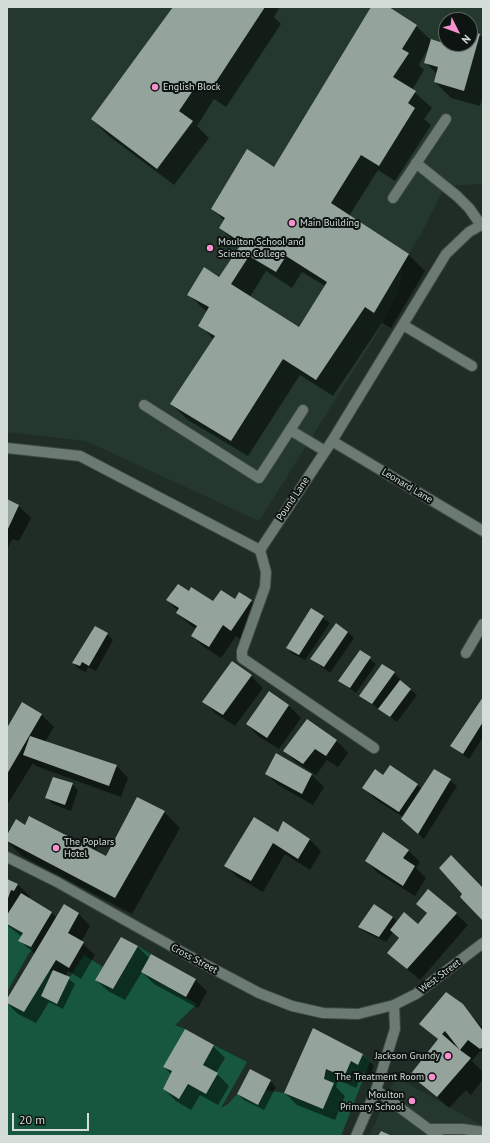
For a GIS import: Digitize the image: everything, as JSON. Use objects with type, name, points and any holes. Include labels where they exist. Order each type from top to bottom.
[{"type":"street","points":[[393,198],[446,119]]},
{"type":"street","points":[[416,163],[457,196],[469,208],[482,225]]},
{"type":"street","name":"Pound Lane","points":[[260,550],[332,442],[446,254],[457,242],[482,225]]},
{"type":"street","points":[[403,325],[472,366]]},
{"type":"street","points":[[144,405],[259,478],[303,410]]},
{"type":"street","points":[[290,430],[325,451]]},
{"type":"street","name":"Leonard Lane","points":[[332,442],[483,531]]},
{"type":"street","points":[[7,448],[80,456],[260,550],[266,572],[265,587],[242,651],[242,658],[374,748]]},
{"type":"street","points":[[466,654],[483,624]]},
{"type":"street","name":"Cross Street","points":[[7,857],[57,882],[259,993],[292,1006],[323,1013],[342,1015],[358,1014],[394,1005]]},
{"type":"street","name":"West Street","points":[[394,1005],[428,986],[483,943]]},
{"type":"street","points":[[356,1136],[376,1090],[395,1029],[394,1005]]},
{"type":"street","points":[[376,1090],[438,1136]]},
{"type":"street","points":[[428,1129],[463,1129],[483,1132]]},
{"type":"shaded area","name":"Moulton School and Science College","points":[[7,7],[483,7],[483,185],[445,186],[422,232],[403,264],[399,290],[381,327],[259,521],[86,441],[7,432]]},
{"type":"shaded area","name":"Moulton Primary School","points":[[396,1077],[483,1126],[483,1136],[369,1136]]},
{"type":"green space","points":[[7,924],[23,933],[19,941],[34,948],[29,953],[7,992]]},
{"type":"green space","points":[[138,946],[151,954],[141,972],[197,1004],[175,1025],[185,1029],[163,1067],[172,1071],[163,1089],[179,1099],[188,1084],[206,1094],[203,1065],[214,1045],[247,1062],[221,1108],[228,1104],[237,1094],[258,1105],[266,1090],[284,1093],[323,1109],[324,1079],[328,1066],[344,1077],[351,1061],[358,1065],[363,1054],[370,1062],[341,1136],[7,1136],[7,1003],[24,1012],[49,970],[70,977],[84,955],[103,967],[95,979],[113,989]]},
{"type":"building","name":"English Block","points":[[173,7],[265,7],[210,91],[198,83],[179,111],[193,121],[157,169],[91,119]]},
{"type":"building","name":"Main Building","points":[[371,7],[389,7],[417,25],[402,49],[409,53],[393,77],[416,91],[408,103],[415,108],[379,166],[361,155],[331,203],[409,254],[374,313],[365,307],[316,380],[283,359],[231,441],[170,404],[215,336],[198,326],[209,307],[187,295],[204,267],[219,277],[242,243],[219,228],[225,218],[211,209],[247,149],[274,167]],"holes":[[[249,256],[276,272],[286,256],[327,282],[299,327],[231,284]]]},
{"type":"building","points":[[431,39],[438,41],[438,52],[475,52],[464,91],[434,82],[438,67],[424,63]]},
{"type":"building","points":[[7,499],[19,505],[7,531]]},
{"type":"building","points":[[178,584],[189,591],[191,587],[213,601],[221,590],[235,599],[239,592],[252,600],[231,631],[223,625],[209,647],[191,636],[197,626],[176,613],[179,608],[166,600]]},
{"type":"building","points":[[311,608],[324,616],[299,655],[286,648]]},
{"type":"building","points":[[336,623],[348,632],[324,667],[310,659]]},
{"type":"building","points":[[95,626],[108,633],[89,666],[82,662],[80,666],[72,663]]},
{"type":"building","points":[[360,650],[371,657],[350,688],[338,681]]},
{"type":"building","points":[[232,661],[252,675],[223,715],[202,702]]},
{"type":"building","points":[[382,664],[395,672],[372,704],[359,696]]},
{"type":"building","points":[[400,680],[411,689],[390,717],[378,709]]},
{"type":"building","points":[[269,691],[289,705],[267,738],[246,724]]},
{"type":"building","points":[[483,697],[483,722],[463,754],[450,746]]},
{"type":"building","points":[[22,702],[42,714],[7,774],[7,728]]},
{"type":"building","points":[[307,719],[337,740],[326,756],[315,749],[303,764],[283,751]]},
{"type":"building","points":[[30,736],[117,765],[109,786],[23,755]]},
{"type":"building","points":[[276,753],[312,774],[302,794],[265,774]]},
{"type":"building","points":[[390,765],[418,784],[399,812],[362,788],[375,769],[383,775]]},
{"type":"building","points":[[434,769],[451,779],[418,834],[401,819]]},
{"type":"building","points":[[53,777],[73,783],[65,805],[45,798]]},
{"type":"building","name":"The Poplars Hotel","points":[[137,797],[165,811],[115,898],[7,841],[7,835],[16,819],[25,825],[29,816],[106,856]]},
{"type":"building","points":[[254,817],[278,832],[283,821],[310,839],[298,859],[273,843],[251,881],[224,866]]},
{"type":"building","points":[[383,832],[409,850],[403,858],[415,866],[403,886],[365,861]]},
{"type":"building","points":[[451,855],[483,888],[483,921],[460,897],[462,894],[439,868]]},
{"type":"building","points":[[7,879],[18,884],[14,891],[11,890],[7,901]]},
{"type":"building","points":[[428,889],[457,913],[407,969],[387,953],[399,938],[390,930],[404,912],[418,924],[427,913],[416,904]]},
{"type":"building","points":[[21,893],[52,912],[31,947],[18,941],[23,933],[7,924],[7,915]]},
{"type":"building","points":[[64,904],[79,913],[68,933],[84,942],[69,968],[56,960],[24,1012],[7,1003],[7,999]]},
{"type":"building","points":[[374,904],[393,917],[379,937],[358,927]]},
{"type":"building","points":[[121,937],[138,946],[113,989],[95,980]]},
{"type":"building","points":[[151,954],[196,979],[186,997],[141,972]]},
{"type":"building","points":[[53,970],[70,977],[57,1004],[41,996]]},
{"type":"building","points":[[446,992],[463,1004],[483,1031],[483,1047],[480,1049],[468,1040],[460,1050],[471,1058],[437,1097],[410,1075],[438,1039],[419,1024]],"holes":[[[445,1031],[460,1050],[442,1034]]]},
{"type":"building","points":[[313,1028],[363,1054],[358,1065],[351,1061],[344,1077],[326,1069],[324,1079],[334,1083],[323,1109],[284,1093]]},
{"type":"building","points":[[185,1029],[214,1045],[203,1065],[218,1073],[206,1094],[188,1084],[179,1099],[163,1089],[172,1071],[163,1067]]},
{"type":"building","points":[[250,1069],[271,1080],[258,1105],[237,1094]]},
{"type":"building","points":[[381,1131],[392,1136],[378,1136]]},
{"type":"place","name":"English Block","points":[[155,87]]},
{"type":"place","name":"Main Building","points":[[292,223]]},
{"type":"place","name":"Moulton School and Science College","points":[[210,248]]},
{"type":"place","name":"The Poplars Hotel","points":[[56,848]]},
{"type":"place","name":"Jackson Grundy","points":[[448,1056]]},
{"type":"place","name":"The Treatment Room","points":[[432,1077]]},
{"type":"place","name":"Moulton Primary School","points":[[412,1101]]}]
